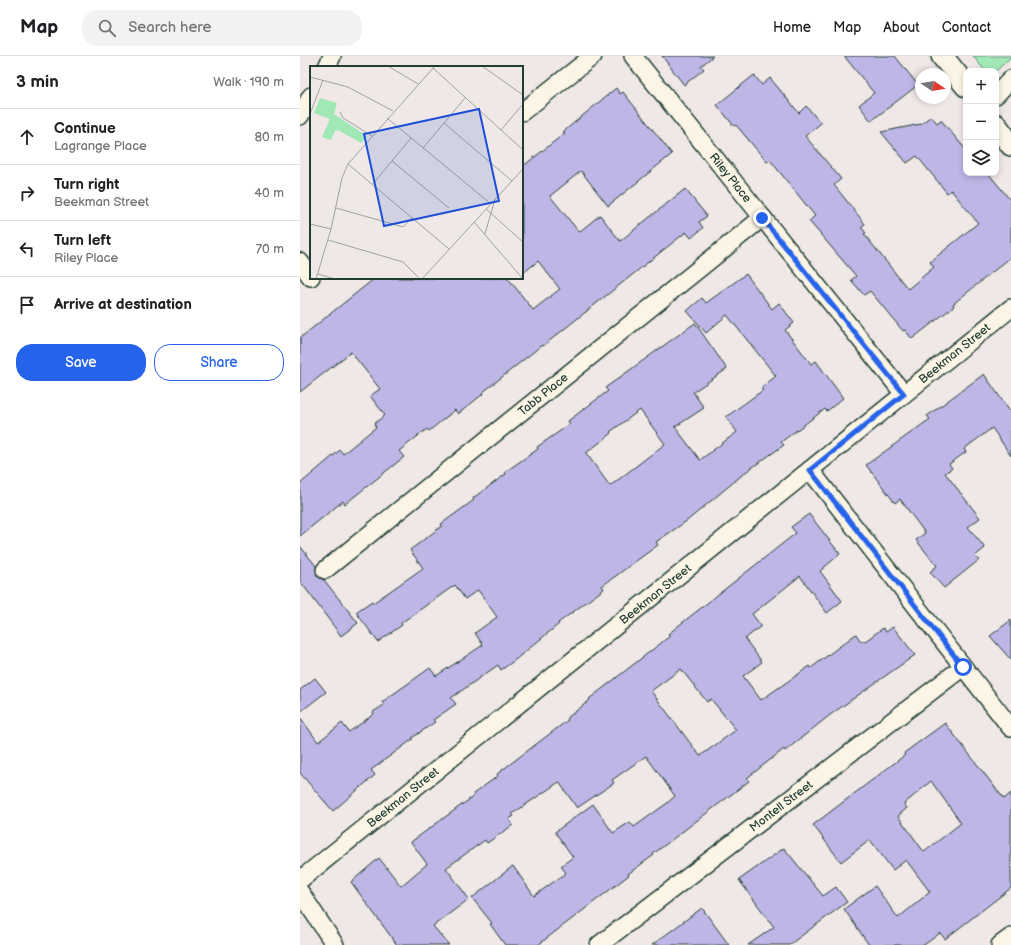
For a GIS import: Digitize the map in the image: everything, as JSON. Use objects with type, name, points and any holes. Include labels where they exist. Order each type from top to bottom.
[{"type":"street","points":[[327,66],[332,56]]},
{"type":"street","points":[[523,111],[593,56]]},
{"type":"street","name":"Riley Place","points":[[633,56],[904,394]]},
{"type":"street","points":[[942,56],[963,82]]},
{"type":"street","points":[[999,92],[1011,79]]},
{"type":"street","points":[[300,116],[310,98]]},
{"type":"street","points":[[999,129],[1011,145]]},
{"type":"street","name":"Tabb Place","points":[[325,570],[762,218]]},
{"type":"street","points":[[300,262],[310,276]]},
{"type":"street","points":[[300,285],[310,278]]},
{"type":"street","name":"Beekman Street","points":[[300,880],[1011,308]]},
{"type":"street","points":[[810,470],[1011,728]]},
{"type":"street","name":"Montell Street","points":[[599,945],[963,667]]},
{"type":"street","points":[[300,892],[335,945]]},
{"type":"street","points":[[300,914],[320,923]]},
{"type":"street","points":[[1000,945],[1011,937]]},
{"type":"green space","points":[[973,56],[1011,56],[999,68],[983,68]]},
{"type":"building","points":[[662,56],[713,56],[701,66],[704,69],[684,85]]},
{"type":"building","points":[[844,56],[895,56],[915,81],[915,87],[871,121],[859,105],[874,93]]},
{"type":"building","points":[[754,75],[762,85],[770,78],[799,113],[806,106],[821,123],[805,136],[841,179],[834,185],[865,224],[861,227],[866,233],[864,234],[908,289],[934,267],[930,262],[978,223],[951,190],[947,193],[917,156],[907,163],[881,132],[921,124],[931,116],[937,123],[941,120],[963,146],[963,176],[990,176],[1011,201],[1011,257],[953,304],[954,306],[912,339],[905,330],[903,331],[870,291],[864,295],[851,280],[856,276],[809,221],[815,216],[770,160],[767,162],[717,105]]},
{"type":"building","points":[[616,88],[620,94],[623,92],[672,154],[608,206],[581,171],[550,196],[579,232],[600,215],[620,241],[685,189],[707,216],[699,222],[703,228],[691,238],[686,232],[543,346],[542,345],[458,414],[455,410],[429,431],[427,429],[399,451],[404,457],[345,504],[343,501],[300,536],[300,484],[340,450],[343,454],[376,427],[374,424],[385,415],[370,396],[380,389],[351,352],[300,392],[300,338],[374,279],[509,279],[533,310],[560,289],[538,261],[523,273],[523,166],[565,133],[563,132]]},
{"type":"building","points":[[746,274],[772,309],[779,303],[794,323],[785,330],[811,364],[816,361],[843,398],[827,411],[825,409],[781,442],[784,445],[747,471],[688,520],[656,542],[658,545],[602,586],[604,589],[558,623],[559,624],[515,660],[501,670],[498,665],[451,698],[456,704],[433,720],[435,722],[371,770],[375,775],[333,811],[300,773],[300,717],[318,742],[342,723],[349,732],[384,705],[382,702],[430,668],[436,676],[483,645],[475,633],[497,617],[478,590],[465,599],[455,585],[401,623],[402,625],[378,642],[356,612],[372,601],[373,603],[423,568],[410,550],[442,526],[441,524],[474,500],[473,498],[506,474],[505,472],[570,424],[568,421],[608,391],[605,388],[695,323],[727,369],[693,392],[704,408],[675,427],[700,460],[737,432],[726,417],[763,390],[761,388],[776,376],[727,315],[706,333],[687,311],[702,298],[706,303]],"holes":[[[640,410],[665,444],[610,486],[586,453],[611,434],[610,432]]]},
{"type":"building","points":[[984,374],[1011,413],[1011,456],[992,428],[964,449],[966,452],[949,464],[952,468],[945,473],[980,518],[968,527],[985,548],[975,556],[979,560],[944,588],[930,572],[937,566],[916,540],[925,533],[900,499],[895,503],[866,465],[930,419],[927,416]]},
{"type":"building","points":[[809,514],[840,554],[820,571],[842,601],[827,613],[800,576],[752,614],[761,626],[745,639],[762,662],[743,676],[761,700],[810,666],[811,668],[856,634],[861,642],[863,640],[864,642],[883,628],[886,632],[893,627],[915,655],[830,715],[785,751],[784,749],[747,778],[749,781],[653,854],[654,855],[628,874],[629,875],[538,945],[505,945],[490,924],[492,923],[472,898],[513,866],[534,896],[566,873],[561,866],[573,857],[555,832],[593,804],[613,833],[630,822],[634,827],[666,804],[675,796],[646,756],[612,780],[614,783],[577,808],[559,782],[512,814],[514,816],[509,819],[513,825],[487,843],[485,840],[446,868],[469,899],[433,926],[449,945],[397,945],[351,882],[379,858],[401,886],[427,864],[411,842],[474,796],[473,794],[498,776],[497,774],[568,720],[567,718],[590,700],[589,699],[670,636],[668,634],[796,533],[791,527]],"holes":[[[681,669],[707,702],[711,699],[736,730],[700,756],[651,691]]]},
{"type":"building","points":[[300,546],[316,566],[317,576],[324,580],[358,623],[341,636],[300,581]]},
{"type":"building","points":[[1011,620],[1011,660],[990,636]]},
{"type":"building","points":[[315,678],[326,692],[300,712],[300,690]]},
{"type":"building","points":[[945,723],[1004,799],[1011,793],[1011,888],[945,939],[940,933],[924,945],[869,945],[844,909],[875,886],[898,918],[930,892],[906,860],[893,870],[870,840],[841,862],[813,825],[905,755],[904,753]],"holes":[[[931,781],[961,823],[924,852],[898,816],[907,808],[904,804]]]},
{"type":"building","points":[[784,848],[823,896],[836,887],[847,902],[789,945],[748,945],[774,927],[739,880]]},
{"type":"building","points":[[702,908],[729,945],[652,945],[691,916]]},
{"type":"route","points":[[762,218],[904,394],[810,470],[963,667]]}]
